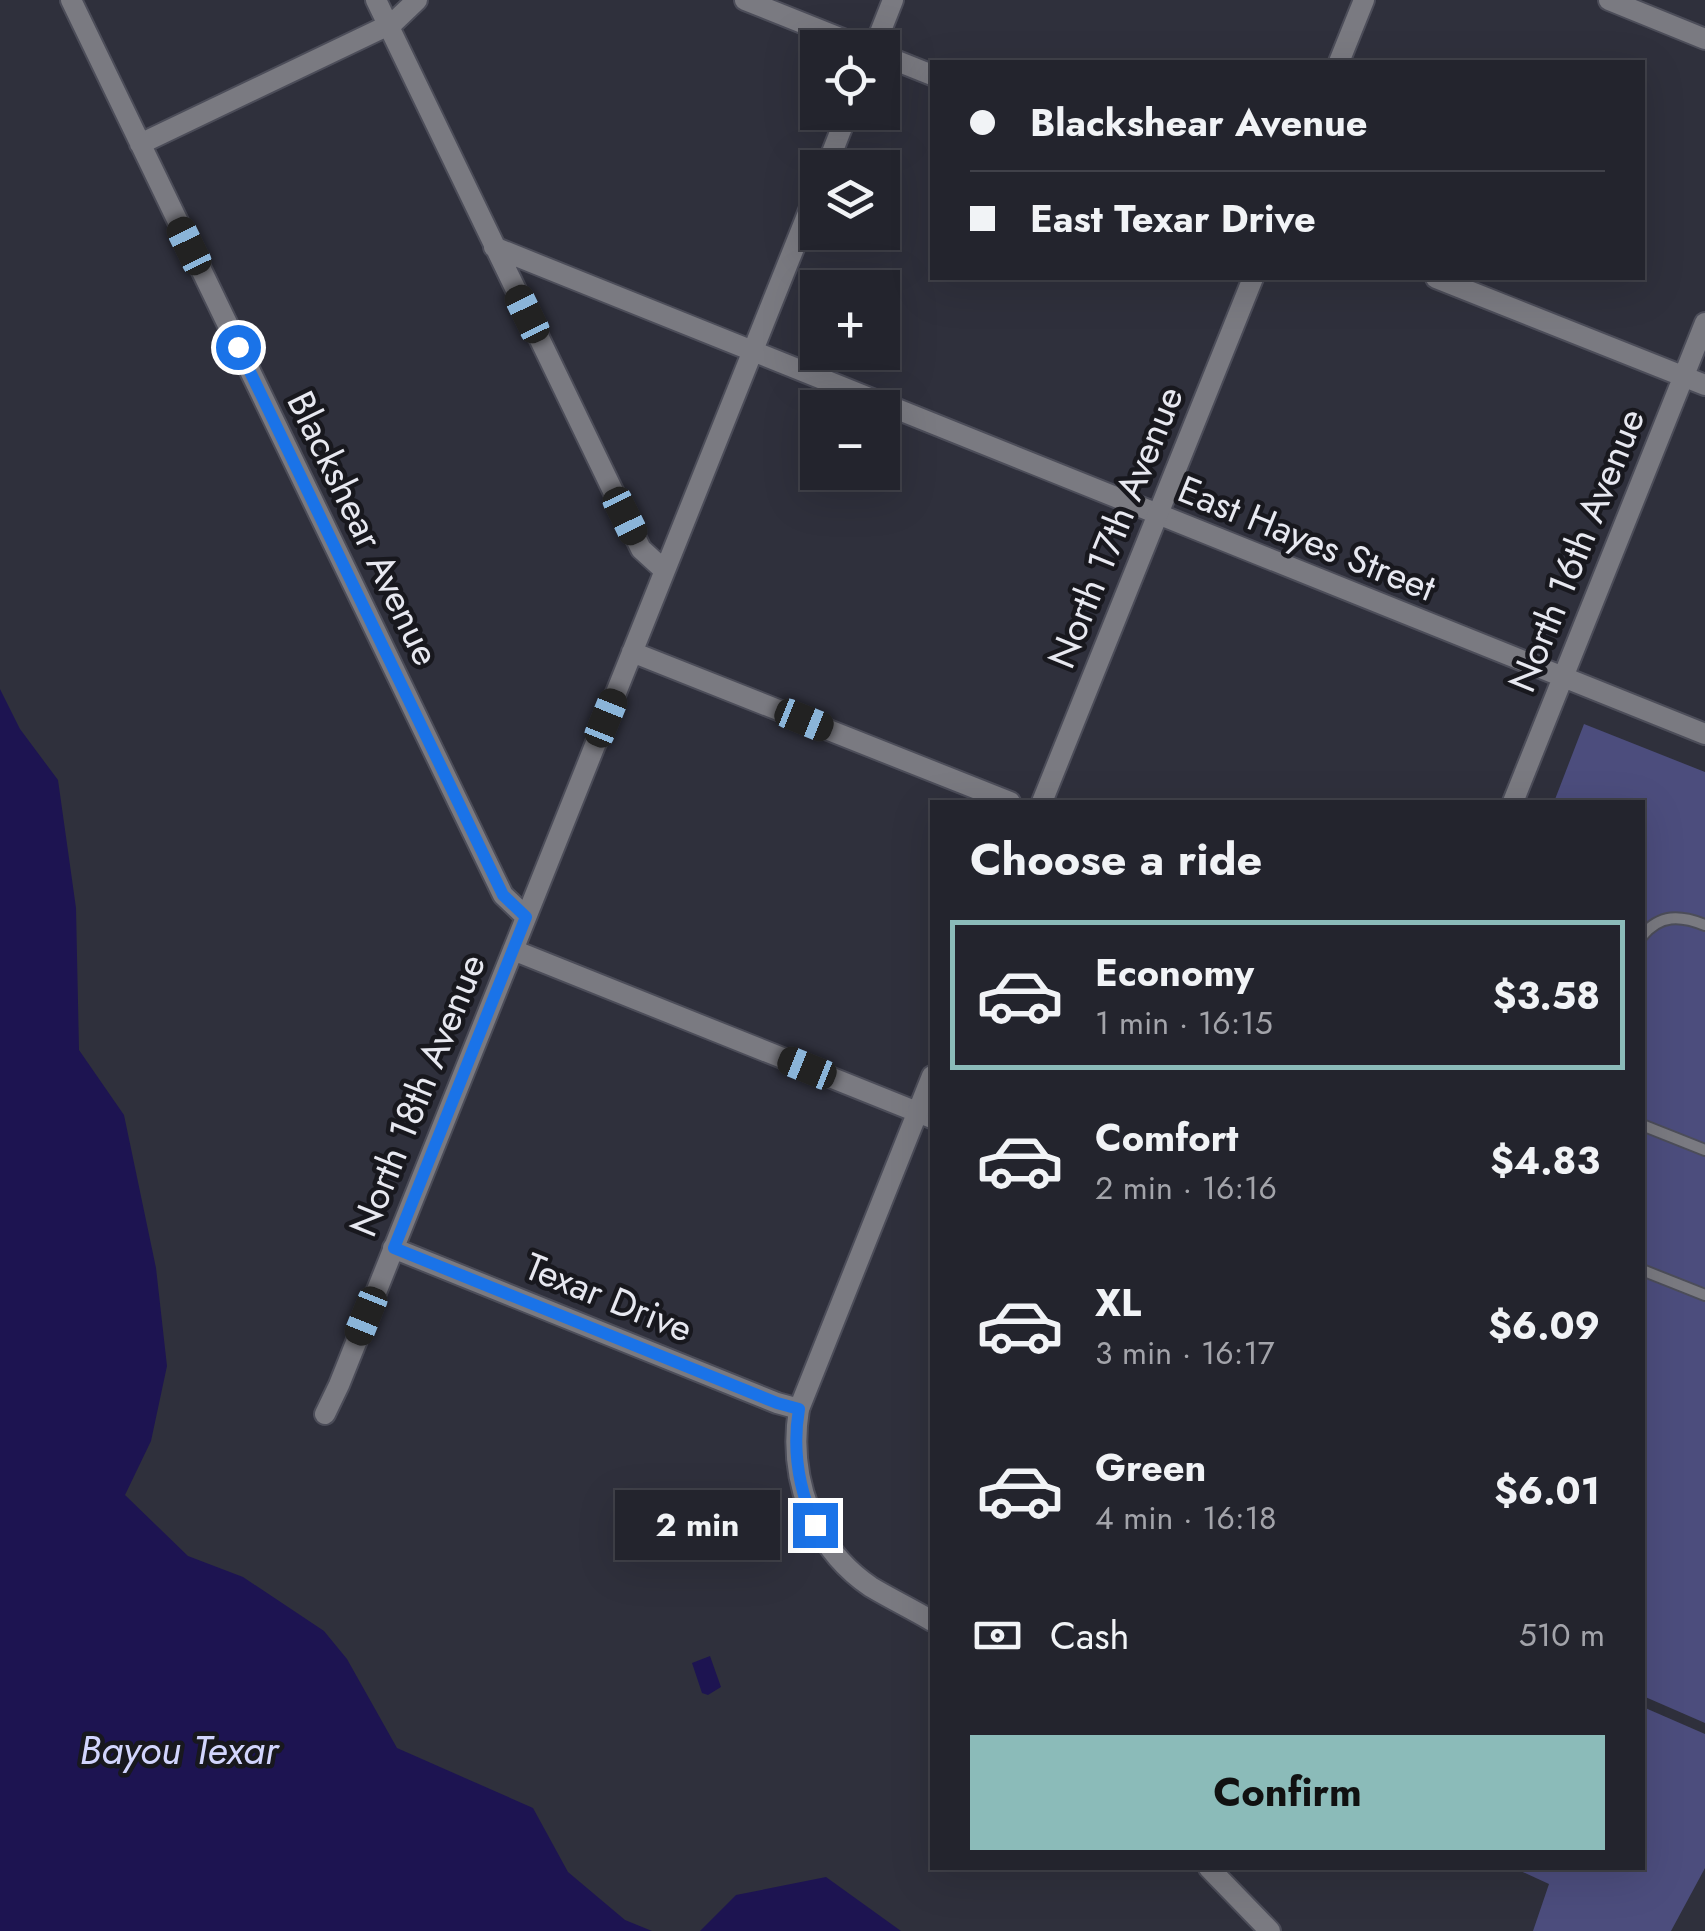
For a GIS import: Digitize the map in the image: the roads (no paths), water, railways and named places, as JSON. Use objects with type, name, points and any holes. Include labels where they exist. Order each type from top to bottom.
[{"type":"street","name":"Blackshear Avenue","points":[[71,0],[503,895],[526,917]]},
{"type":"street","points":[[376,0],[641,549],[664,570]]},
{"type":"street","points":[[140,144],[388,25],[406,14],[417,0]]},
{"type":"street","points":[[745,0],[819,30]]},
{"type":"street","points":[[881,30],[893,0]]},
{"type":"street","points":[[1340,60],[1364,0]]},
{"type":"street","points":[[1609,0],[1705,38]]},
{"type":"street","points":[[900,62],[930,74]]},
{"type":"street","name":"North 18th Avenue","points":[[324,1414],[800,233]]},
{"type":"street","name":"East Hayes Street","points":[[494,247],[1705,734]]},
{"type":"street","name":"North 17th Avenue","points":[[1043,800],[1252,280]]},
{"type":"street","points":[[1441,280],[1705,385]]},
{"type":"street","name":"North 16th Avenue","points":[[1514,800],[1705,323]]},
{"type":"street","points":[[632,652],[1005,800]]},
{"type":"street","points":[[513,950],[925,1115]]},
{"type":"street","points":[[930,1087],[925,1115],[799,1409],[795,1448],[798,1478],[815,1525],[852,1572],[930,1620]]},
{"type":"street","name":"Texar Drive","points":[[394,1248],[799,1409]]},
{"type":"street","points":[[1211,1870],[1270,1931]]},
{"type":"lane","points":[[1645,933],[1665,918],[1689,919],[1705,925]]},
{"type":"lane","points":[[1645,1126],[1705,1150]]},
{"type":"lane","points":[[1645,1271],[1705,1295]]},
{"type":"water","name":"Bayou Texar","points":[[0,689],[20,729],[58,780],[76,908],[79,1050],[124,1115],[156,1268],[167,1366],[151,1441],[125,1495],[188,1556],[243,1577],[324,1631],[347,1659],[397,1748],[533,1808],[568,1872],[625,1920],[652,1931],[0,1931]]},
{"type":"water","points":[[710,1656],[721,1687],[708,1695],[702,1693],[692,1663]]},
{"type":"water","points":[[826,1877],[901,1931],[700,1931],[736,1895]]}]
